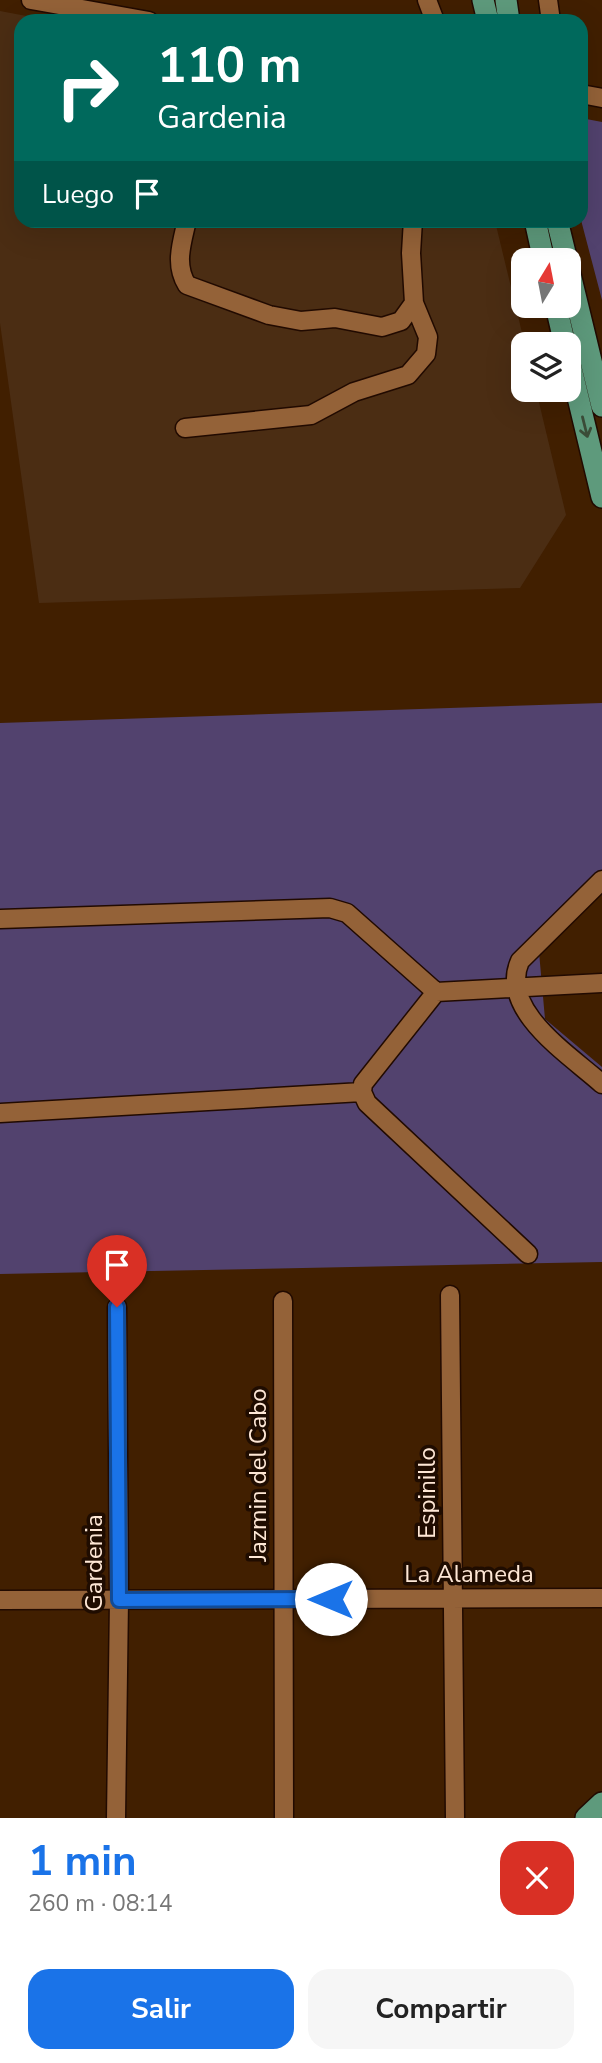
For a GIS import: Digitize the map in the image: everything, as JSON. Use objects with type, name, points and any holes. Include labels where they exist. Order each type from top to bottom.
[{"type":"main road","points":[[537,228],[541,248]]},
{"type":"main road","points":[[559,228],[563,248]]},
{"type":"main road","points":[[581,318],[602,407]]},
{"type":"main road","points":[[579,402],[602,497]]},
{"type":"main road","points":[[586,1818],[602,1802]]},
{"type":"street","points":[[31,0],[110,14]]},
{"type":"street","points":[[186,228],[179,264],[187,285],[257,311],[301,321],[335,318],[382,327],[401,321],[414,303]]},
{"type":"street","points":[[185,428],[311,415],[354,392],[408,374],[426,354],[428,337],[414,303],[413,228]]},
{"type":"street","points":[[602,880],[520,961],[514,977],[515,988],[530,1020],[602,1084]]},
{"type":"street","points":[[1,919],[330,908],[347,913],[436,992],[602,983]]},
{"type":"street","points":[[436,992],[363,1084],[362,1092],[367,1103],[528,1254]]},
{"type":"street","points":[[0,1113],[362,1092]]},
{"type":"street","name":"Espinillo","points":[[450,1295],[455,1818]]},
{"type":"street","name":"Jazmin del Cabo","points":[[283,1301],[284,1818]]},
{"type":"street","name":"Gardenia","points":[[116,1818],[119,1600],[117,1307]]},
{"type":"street","name":"La Alameda","points":[[0,1601],[602,1598]]},
{"type":"shaded area","points":[[0,11],[16,14],[14,228],[497,228],[511,287],[511,318],[518,318],[522,332],[511,332],[511,402],[539,402],[566,515],[520,588],[39,603],[0,323]]},
{"type":"shaded area","points":[[588,119],[602,122],[602,300],[583,228],[588,228]]},
{"type":"shaded area","points":[[602,703],[602,889],[539,952],[545,1019],[602,1067],[602,1262],[0,1274],[0,723]]},
{"type":"route","points":[[117,1307],[119,1600],[331,1599]]}]
